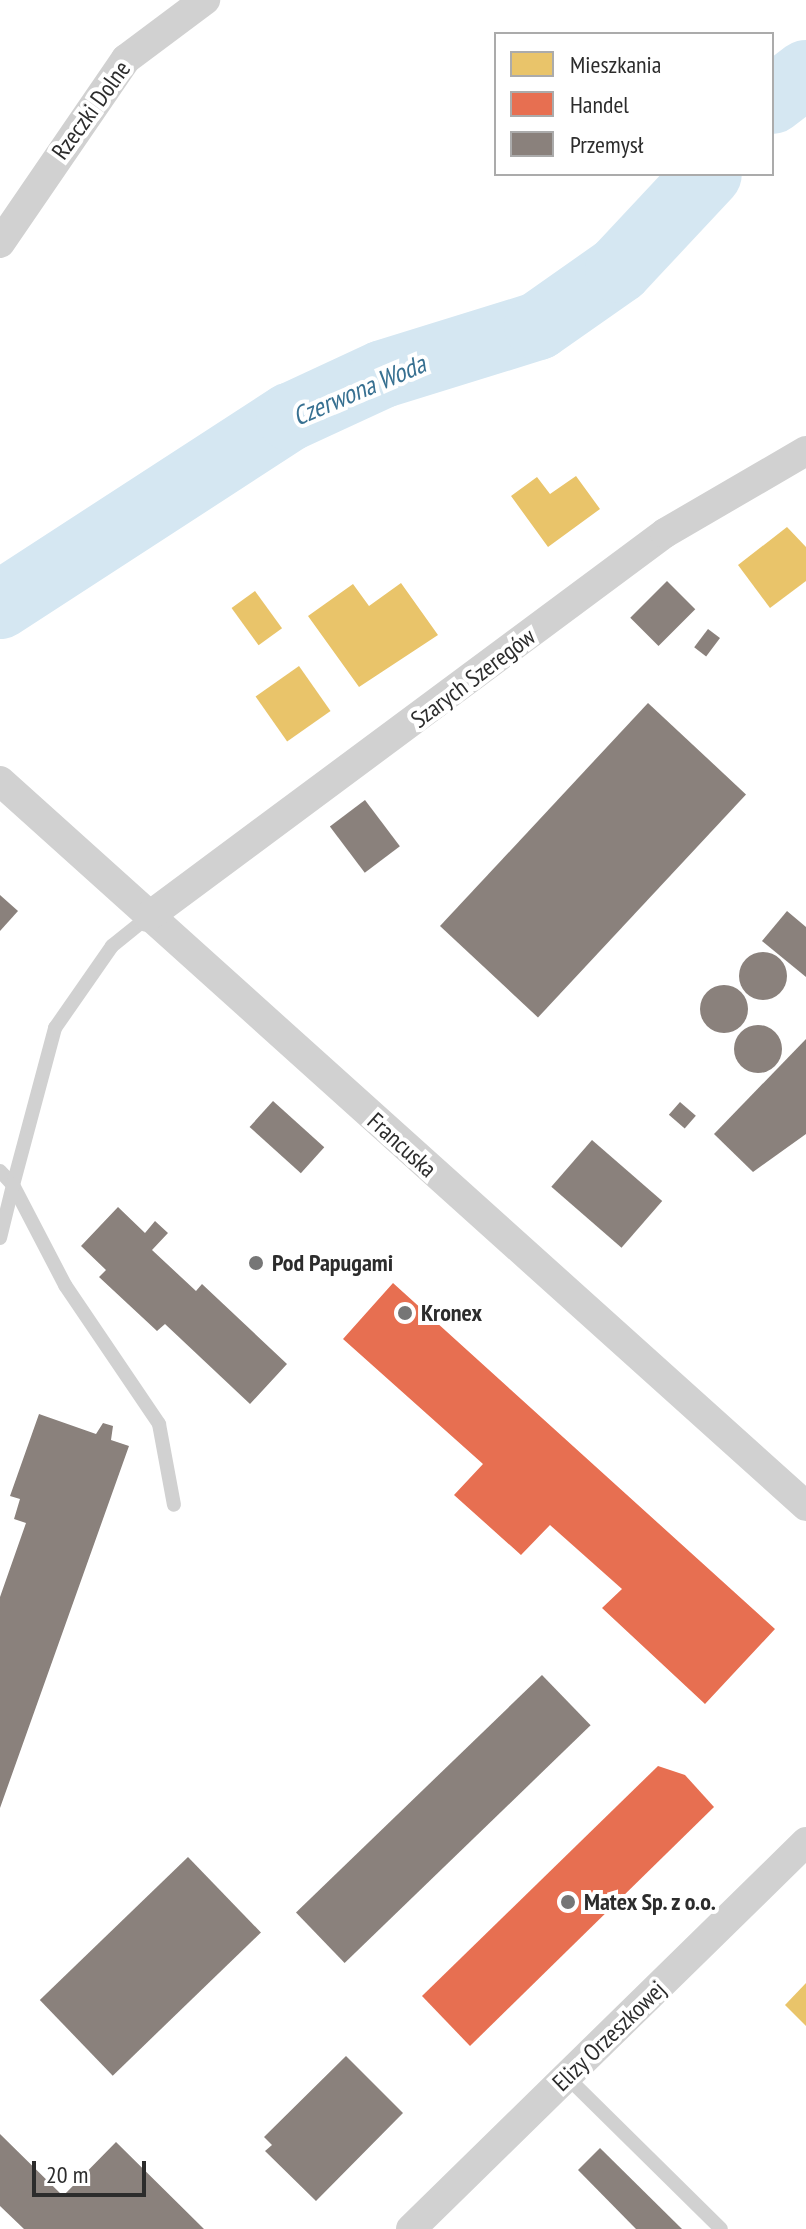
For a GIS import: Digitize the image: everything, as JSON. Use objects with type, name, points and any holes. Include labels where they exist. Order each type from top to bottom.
[{"type":"street","name":"Rzeczki Dolne","points":[[0,243],[126,59],[205,0]]},
{"type":"street","name":"Szarych Szeregów","points":[[148,917],[665,533],[806,451]]},
{"type":"street","name":"Francuska","points":[[0,781],[806,1506]]},
{"type":"street","name":"Elizy Orzeszkowej","points":[[411,2229],[806,1842]]},
{"type":"lane","points":[[0,1238],[6,1184],[55,1028],[112,946],[148,917]]},
{"type":"lane","points":[[0,1171],[65,1285],[159,1424],[174,1505]]},
{"type":"lane","points":[[567,2077],[721,2229]]},
{"type":"building: Mieszkania","points":[[576,476],[600,509],[548,547],[511,496],[537,477],[550,494]]},
{"type":"building: Mieszkania","points":[[787,527],[806,547],[806,581],[770,608],[738,565]]},
{"type":"building: Mieszkania","points":[[401,583],[438,635],[359,687],[308,616],[353,584],[369,606]]},
{"type":"building: Mieszkania","points":[[255,591],[282,628],[259,645],[232,608]]},
{"type":"building: Mieszkania","points":[[299,666],[331,711],[287,741],[256,696]]},
{"type":"building: Mieszkania","points":[[806,1983],[806,2026],[785,2005]]},
{"type":"building: Handel","points":[[393,1283],[775,1629],[705,1704],[602,1608],[622,1589],[550,1525],[521,1555],[454,1495],[483,1464],[343,1339]]},
{"type":"building: Handel","name":"Matex Sp. z o.o.","points":[[658,1766],[685,1775],[714,1807],[470,2046],[422,1996]]},
{"type":"building: Przemysł","points":[[667,581],[695,609],[659,646],[630,618]]},
{"type":"building: Przemysł","points":[[708,629],[720,638],[706,656],[694,647]]},
{"type":"building: Przemysł","points":[[648,703],[746,794],[538,1017],[440,926]]},
{"type":"building: Przemysł","points":[[365,800],[400,846],[365,873],[330,826]]},
{"type":"building: Przemysł","points":[[0,895],[18,911],[0,931]]},
{"type":"building: Przemysł","points":[[787,911],[806,927],[806,977],[762,941]]},
{"type":"building: Przemysł","points":[[763,952],[780,959],[787,976],[780,993],[763,1000],[746,993],[739,976],[746,959]]},
{"type":"building: Przemysł","points":[[724,985],[741,992],[748,1009],[741,1026],[724,1033],[707,1026],[700,1009],[707,992]]},
{"type":"building: Przemysł","points":[[758,1025],[775,1032],[782,1049],[775,1066],[758,1073],[741,1066],[734,1049],[741,1032]]},
{"type":"building: Przemysł","points":[[806,1039],[806,1134],[753,1172],[714,1134]]},
{"type":"building: Przemysł","points":[[273,1101],[324,1147],[301,1173],[250,1127]]},
{"type":"building: Przemysł","points":[[680,1102],[696,1116],[685,1129],[669,1115]]},
{"type":"building: Przemysł","points":[[592,1140],[662,1201],[622,1248],[551,1187]]},
{"type":"building: Przemysł","points":[[118,1207],[145,1233],[155,1221],[168,1233],[152,1250],[196,1291],[202,1284],[287,1364],[250,1404],[165,1324],[157,1331],[99,1277],[106,1270],[81,1246]]},
{"type":"building: Przemysł","points":[[39,1414],[96,1434],[103,1423],[113,1426],[111,1440],[129,1446],[0,1808],[0,1597],[26,1523],[14,1519],[20,1499],[10,1496]]},
{"type":"building: Przemysł","points":[[542,1675],[591,1725],[345,1963],[296,1913]]},
{"type":"building: Przemysł","points":[[188,1857],[261,1933],[113,2076],[40,2000]]},
{"type":"building: Przemysł","points":[[346,2056],[403,2113],[316,2201],[265,2151],[272,2145],[264,2137]]},
{"type":"building: Przemysł","points":[[0,2134],[63,2196],[116,2142],[204,2229],[24,2229],[0,2206]]},
{"type":"building: Przemysł","points":[[600,2148],[682,2229],[636,2229],[578,2170]]},
{"type":"waterway","name":"Czerwona Woda","points":[[774,98],[806,74]]},
{"type":"waterway","name":"Czerwona Woda","points":[[0,605],[290,417],[383,374],[538,326],[619,269],[706,176]]},
{"type":"place","name":"Pod Papugami","points":[[256,1263]]},
{"type":"place","name":"Kronex","points":[[405,1313]]},
{"type":"place","name":"Matex Sp. z o.o.","points":[[568,1902]]}]
